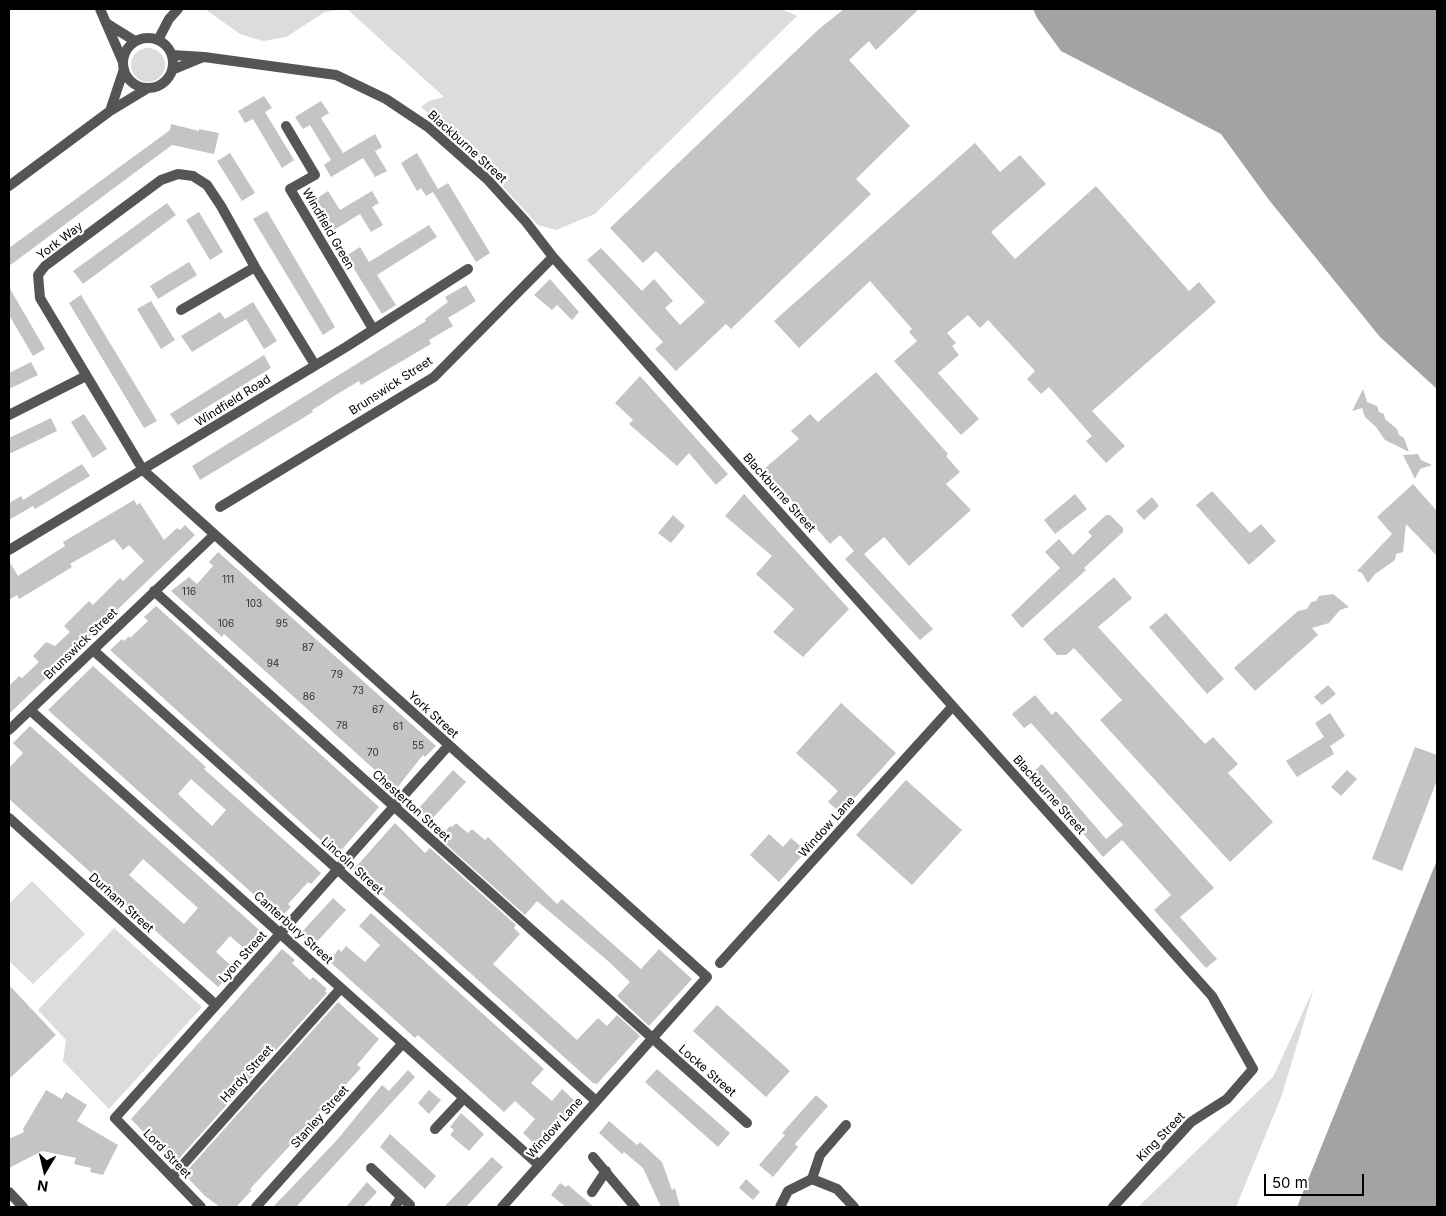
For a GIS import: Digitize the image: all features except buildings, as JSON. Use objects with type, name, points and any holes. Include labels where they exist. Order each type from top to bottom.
[{"type":"street","points":[[100,9],[132,83],[148,88]]},
{"type":"street","points":[[158,40],[169,19],[178,9]]},
{"type":"street","points":[[106,24],[135,41]]},
{"type":"street","points":[[9,186],[110,111],[148,88],[165,81],[172,70],[172,55],[165,44],[158,40],[146,38],[135,41],[126,51],[110,111]]},
{"type":"street","name":"Blackburne Street","points":[[172,55],[204,57],[336,75],[386,98],[428,127],[487,179],[526,222],[552,257],[1212,996],[1254,1069]]},
{"type":"street","name":"Blackburne Street","points":[[172,70],[204,57]]},
{"type":"street","name":"Windfield Green","points":[[286,126],[315,175],[290,189],[373,329]]},
{"type":"street","name":"York Way","points":[[143,470],[40,298],[38,275],[45,266],[161,180],[178,174],[193,176],[207,185],[315,365]]},
{"type":"street","name":"Brunswick Street","points":[[220,507],[434,377],[552,257]]},
{"type":"street","points":[[181,310],[255,267]]},
{"type":"street","name":"Windfield Road","points":[[9,550],[315,365],[468,269]]},
{"type":"street","points":[[9,416],[86,376]]},
{"type":"street","name":"York Street","points":[[143,470],[707,977]]},
{"type":"street","name":"Brunswick Street","points":[[9,730],[214,535]]},
{"type":"street","name":"Chesterton Street","points":[[154,591],[651,1038]]},
{"type":"street","name":"Lincoln Street","points":[[93,650],[596,1101]]},
{"type":"street","name":"Window Lane","points":[[720,963],[952,707]]},
{"type":"street","name":"Canterbury Street","points":[[30,710],[539,1165]]},
{"type":"street","name":"Lyon Street","points":[[115,1118],[448,745]]},
{"type":"street","name":"Durham Street","points":[[9,818],[216,1005]]},
{"type":"street","name":"Window Lane","points":[[502,1207],[707,977]]},
{"type":"street","name":"Hardy Street","points":[[172,1177],[341,988]]},
{"type":"street","name":"Locke Street","points":[[651,1038],[747,1122]]},
{"type":"street","name":"Stanley Street","points":[[256,1207],[402,1043]]},
{"type":"street","name":"King Street","points":[[1112,1207],[1191,1122],[1226,1100],[1254,1069]]},
{"type":"street","points":[[435,1129],[464,1098]]},
{"type":"street","name":"Lord Street","points":[[115,1118],[201,1207]]},
{"type":"street","points":[[780,1207],[788,1191],[812,1179],[820,1155],[846,1125]]},
{"type":"street","points":[[593,1157],[635,1207]]},
{"type":"street","points":[[371,1168],[410,1205]]},
{"type":"street","points":[[592,1192],[606,1171]]},
{"type":"street","points":[[812,1179],[837,1190],[854,1207]]},
{"type":"street","points":[[9,1192],[23,1207]]},
{"type":"street","points":[[395,1207],[401,1197]]},
{"type":"shaded area","points":[[205,9],[346,9],[325,12],[286,37],[263,41],[240,34]]},
{"type":"shaded area","points":[[347,9],[781,9],[797,16],[595,214],[556,230],[538,225],[470,151],[421,107],[429,101],[444,97]]},
{"type":"shaded area","points":[[1033,9],[1437,9],[1437,389],[1380,337],[1269,200],[1221,134],[1061,51],[1037,18]]},
{"type":"shaded area","points":[[148,48],[155,49],[160,53],[164,58],[164,72],[160,77],[155,81],[148,82],[141,81],[136,77],[132,72],[131,65],[132,58],[136,53],[141,49]]},
{"type":"shaded area","points":[[1437,860],[1437,1207],[1297,1207]]},
{"type":"shaded area","points":[[32,881],[85,934],[33,984],[9,961],[9,904]]},
{"type":"shaded area","points":[[114,928],[202,1007],[109,1109],[63,1061],[66,1040],[38,1010]]},
{"type":"shaded area","points":[[1314,988],[1282,1095],[1236,1207],[1138,1207],[1273,1077]]}]
